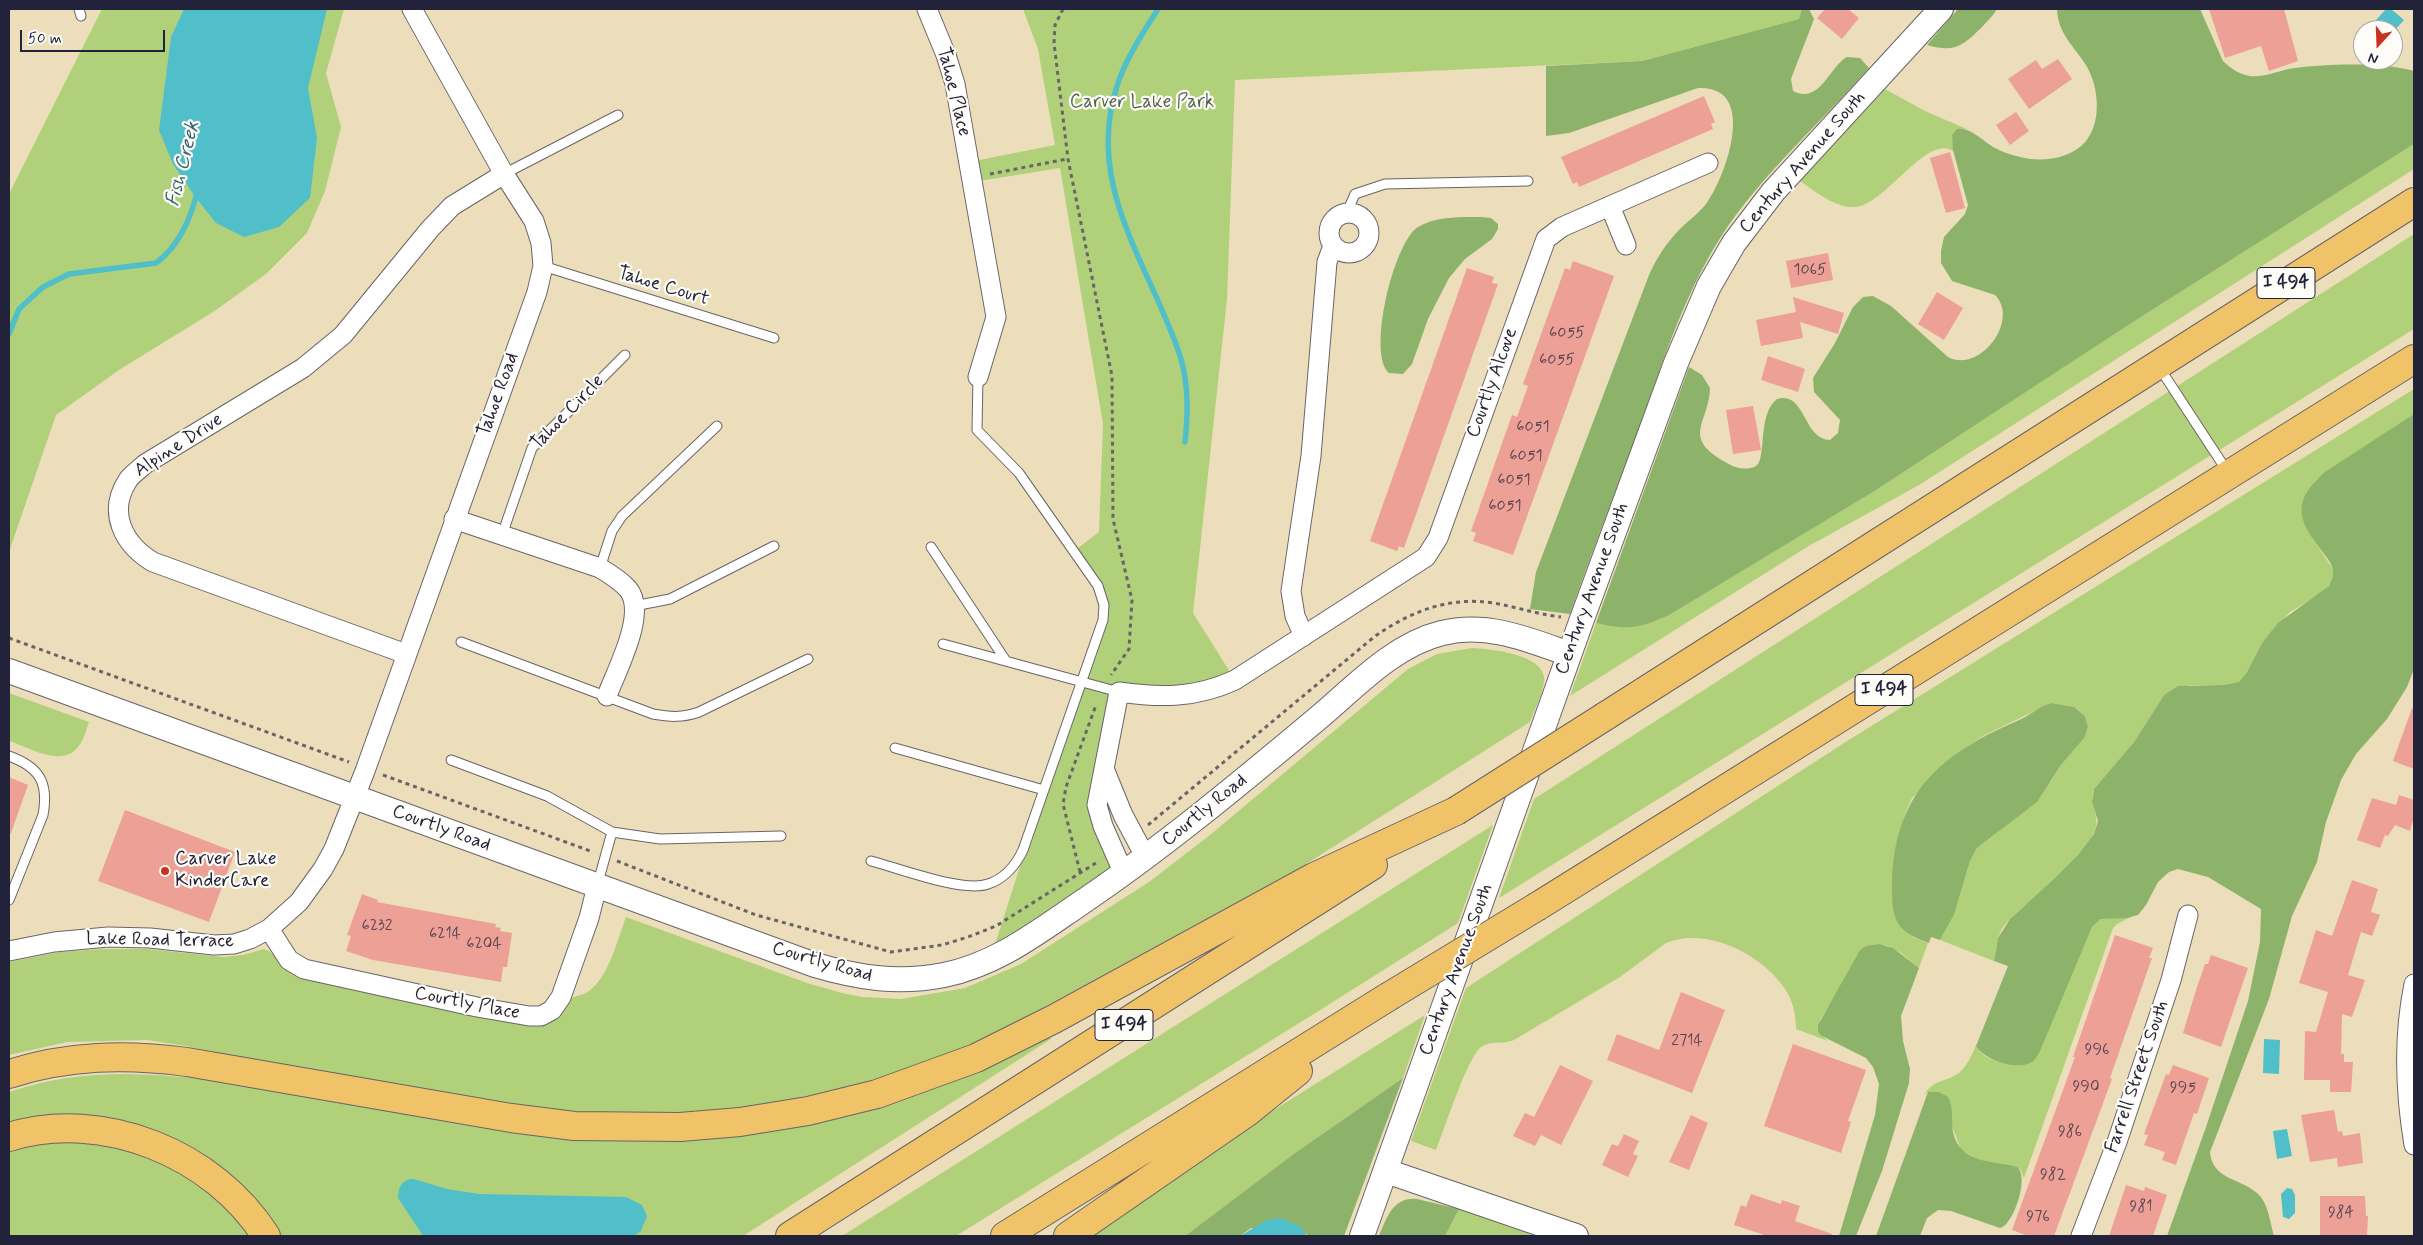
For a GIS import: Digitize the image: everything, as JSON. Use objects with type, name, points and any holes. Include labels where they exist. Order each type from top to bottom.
[{"type":"highway","name":"I 494","points":[[790,1236],[2414,202]]},
{"type":"highway","name":"I 494","points":[[1005,1236],[2414,359]]},
{"type":"highway","points":[[9,1074],[74,1059],[136,1056],[187,1062],[511,1118],[574,1126],[680,1127],[790,1115],[877,1094],[976,1058],[1054,1019],[1314,877],[1456,811]]},
{"type":"highway","points":[[1068,1236],[1246,1113],[1388,997]]},
{"type":"highway","points":[[9,1137],[42,1130],[78,1129],[114,1134],[152,1145],[187,1161],[212,1177],[244,1206],[266,1236]]},
{"type":"street","name":"Tahoe Road","points":[[354,797],[537,292],[543,266],[541,243],[534,221],[504,174],[412,9]]},
{"type":"street","name":"Tahoe Place","points":[[927,9],[946,55],[955,84],[996,317],[978,377]]},
{"type":"street","name":"Century Avenue South","points":[[1362,1236],[1569,654],[1684,341],[1709,286],[1726,255],[1773,192],[1942,9]]},
{"type":"street","name":"Courtly Alcove","points":[[1110,690],[1168,697],[1214,689],[1235,680],[1415,566],[1429,554],[1438,538],[1543,245],[1556,230],[1708,163]]},
{"type":"street","name":"Alpine Drive","points":[[406,654],[153,562],[138,553],[126,540],[120,523],[118,505],[129,478],[145,464],[322,354],[343,334],[430,229],[452,206],[504,174]]},
{"type":"street","points":[[1610,206],[1626,245]]},
{"type":"street","points":[[1347,212],[1358,214],[1366,222],[1369,230],[1368,241],[1360,250],[1342,252],[1333,246],[1328,237],[1329,227],[1335,217],[1347,212]]},
{"type":"street","points":[[1304,636],[1295,616],[1291,591],[1311,456],[1327,262],[1333,246]]},
{"type":"street","points":[[454,519],[600,568],[618,579],[630,590],[635,617],[632,630],[607,696]]},
{"type":"street","name":"Courtly Road","points":[[9,671],[815,965],[848,974],[892,980],[946,974],[996,958],[1019,945],[1124,874],[1204,814],[1385,662],[1421,640],[1455,630],[1490,630],[1513,634],[1569,654]]},
{"type":"street","points":[[1110,690],[1105,771],[1097,804],[1102,826],[1124,874]]},
{"type":"street","points":[[1105,771],[1146,858]]},
{"type":"street","name":"Lake Road Terrace","points":[[9,951],[62,941],[113,937],[150,938],[214,945],[230,945],[250,939],[269,929],[295,907],[318,876],[334,849],[354,797]]},
{"type":"street","name":"Courtly Place","points":[[269,929],[289,960],[304,969],[477,1007],[529,1016],[541,1016],[552,1010],[560,1000],[589,918],[597,886]]},
{"type":"street","name":"Farrell Street South","points":[[2081,1236],[2117,1142],[2176,965],[2188,915]]},
{"type":"street","points":[[2414,984],[2407,1030],[2406,1058],[2407,1097],[2414,1145]]},
{"type":"street","points":[[1386,1171],[1576,1236]]},
{"type":"lane","points":[[504,174],[618,115]]},
{"type":"lane","points":[[1347,212],[1355,194],[1385,184],[1528,180]]},
{"type":"lane","name":"Tahoe Court","points":[[543,266],[774,338]]},
{"type":"lane","name":"Tahoe Circle","points":[[502,535],[532,448],[625,354]]},
{"type":"lane","points":[[2158,364],[2229,475]]},
{"type":"lane","points":[[871,861],[955,884],[970,886],[987,884],[1003,876],[1016,864],[1044,790],[1103,620],[1104,605],[1098,586],[1019,472],[977,430],[978,377]]},
{"type":"lane","points":[[600,568],[612,531],[622,516],[717,426]]},
{"type":"lane","points":[[634,606],[670,599],[774,546]]},
{"type":"lane","points":[[931,547],[1006,661]]},
{"type":"lane","points":[[461,642],[653,714],[684,717],[699,712],[808,659]]},
{"type":"lane","points":[[942,644],[1110,690]]},
{"type":"lane","points":[[896,748],[1044,790]]},
{"type":"lane","points":[[9,756],[34,769],[43,781],[46,801],[43,814],[13,874],[9,900]]},
{"type":"lane","points":[[451,760],[547,796],[612,832],[660,839],[781,836]]},
{"type":"lane","points":[[597,886],[612,832]]},
{"type":"path","points":[[1062,9],[1055,25],[1054,44],[1068,159],[1112,376],[1113,519],[1132,600],[1129,649],[1066,788],[1062,804],[1080,872]]},
{"type":"path","points":[[972,177],[1068,159]]},
{"type":"path","points":[[1134,835],[1374,637],[1409,616],[1439,605],[1475,602],[1493,603],[1537,614],[1582,619]]},
{"type":"path","points":[[9,638],[694,889],[756,915],[891,952],[942,944],[968,937],[996,926],[1115,851]]},
{"type":"green space","points":[[102,9],[344,9],[326,73],[341,127],[325,191],[307,233],[266,274],[213,312],[119,370],[56,415],[9,552],[9,194]]},
{"type":"green space","name":"Carver Lake Park","points":[[1023,9],[1802,9],[1799,19],[1642,61],[1235,80],[1227,299],[1193,613],[1235,680],[1119,692],[1097,805],[1124,874],[990,960],[1104,605],[1074,551],[1099,532],[1103,424],[1060,168],[973,182],[969,162],[1055,145],[1038,49]]},
{"type":"green space","points":[[1802,9],[1809,9],[1814,19],[1791,79],[1793,91],[1802,94],[1810,93],[1817,89],[1847,57],[1860,58],[1869,68],[1761,184],[1728,226],[1713,249],[1688,298],[1678,323],[1570,614],[1530,609],[1536,572],[1649,275],[1671,239],[1708,201],[1723,171],[1733,133],[1733,115],[1728,100],[1716,91],[1698,88],[1569,133],[1546,136],[1546,66],[1642,61],[1799,19]]},
{"type":"green space","points":[[1958,9],[1997,9],[1982,27],[1958,46],[1944,48],[1927,45]]},
{"type":"green space","points":[[2057,9],[2200,9],[2223,61],[2242,74],[2261,76],[2295,68],[2339,65],[2353,65],[2353,70],[2403,70],[2403,68],[2414,71],[2414,144],[2130,324],[1873,492],[1671,614],[1634,627],[1617,627],[1596,623],[1689,367],[1702,375],[1710,388],[1709,400],[1700,429],[1704,445],[1713,454],[1730,465],[1749,468],[1756,466],[1759,462],[1764,425],[1771,406],[1777,399],[1786,398],[1794,402],[1814,432],[1821,438],[1830,440],[1838,433],[1840,420],[1814,392],[1813,378],[1835,343],[1853,307],[1863,297],[1873,296],[1891,306],[1948,357],[1960,360],[1972,358],[1984,351],[1993,342],[2000,330],[2003,318],[2001,306],[1995,295],[1952,281],[1941,263],[1944,237],[1965,214],[1968,205],[1953,150],[1952,135],[1957,129],[1968,130],[2001,151],[2030,159],[2060,157],[2074,151],[2086,141],[2095,124],[2097,104],[2094,83],[2086,65],[2063,33]]},
{"type":"green space","points":[[1885,89],[1925,111],[1969,130],[1965,129],[1952,135],[1954,152],[1944,148],[1932,151],[1919,160],[1880,195],[1867,203],[1855,207],[1835,203],[1821,196],[1800,181]]},
{"type":"green space","points":[[2414,144],[2414,169],[1919,485],[1807,547],[1570,696],[1596,623],[1617,627],[1643,625],[1671,614],[1873,492],[2130,324]]},
{"type":"green space","points":[[1449,218],[1491,218],[1498,224],[1498,229],[1492,239],[1465,259],[1449,278],[1428,319],[1412,364],[1403,374],[1389,373],[1383,362],[1381,344],[1382,323],[1392,275],[1409,237],[1418,227],[1425,223]]},
{"type":"green space","points":[[2414,234],[2414,329],[1499,898],[1534,799]]},
{"type":"green space","points":[[2414,389],[2414,414],[2315,481],[2303,501],[2312,538],[2333,569],[2333,576],[2329,586],[2322,593],[2290,612],[2262,643],[2247,672],[2239,682],[2223,685],[2189,685],[2164,695],[2134,742],[2094,789],[2093,800],[2097,822],[2094,833],[2088,843],[2064,871],[2003,927],[1998,939],[1994,961],[1940,940],[1954,915],[1970,861],[1977,848],[1997,833],[2051,781],[2061,765],[2085,737],[2088,727],[2085,716],[2074,707],[2051,703],[1985,735],[1966,747],[1912,798],[1905,814],[1894,856],[1913,937],[1928,943],[1919,968],[1901,953],[1886,945],[1857,955],[1844,982],[1820,1020],[1822,1036],[1828,1041],[1796,1029],[1794,1008],[1785,989],[1775,976],[1748,955],[1732,946],[1715,941],[1698,938],[1682,939],[1666,943],[1620,977],[1514,1040],[1481,1047],[1469,1065],[1436,1150],[1411,1141],[1466,988],[1844,743]]},
{"type":"green space","points":[[2414,414],[2414,669],[2407,687],[2387,719],[2356,754],[2341,780],[2326,822],[2317,862],[2292,916],[2269,999],[2210,1152],[2216,1169],[2260,1196],[2267,1210],[2274,1236],[2167,1236],[2248,1001],[2260,942],[2261,909],[2208,877],[2178,869],[2169,872],[2158,882],[2146,905],[2138,915],[2127,918],[2101,919],[2092,927],[2040,1051],[2033,1061],[2024,1065],[2000,1062],[1986,1056],[1976,1046],[2008,966],[1994,961],[1998,938],[2010,919],[2079,854],[2094,834],[2098,821],[2092,802],[2094,789],[2134,742],[2164,695],[2178,686],[2223,685],[2239,682],[2247,672],[2262,643],[2278,623],[2329,586],[2333,576],[2333,569],[2310,535],[2302,516],[2302,507],[2308,490],[2325,472]]},
{"type":"green space","points":[[1472,648],[1514,654],[1534,663],[1541,669],[1544,677],[1543,688],[1530,722],[1303,866],[1004,1029],[951,1054],[859,1086],[781,1103],[694,1114],[557,1112],[263,1062],[147,1040],[67,1042],[9,1055],[9,962],[60,952],[102,949],[147,949],[224,957],[243,955],[264,949],[273,954],[294,975],[301,978],[535,1026],[557,1017],[570,998],[587,992],[596,984],[608,967],[626,917],[807,983],[842,993],[863,997],[901,999],[965,988],[1021,964],[1149,882],[1210,835],[1408,669],[1437,654]]},
{"type":"green space","points":[[9,693],[89,722],[78,747],[71,753],[63,756],[54,756],[9,741]]},
{"type":"green space","points":[[2051,703],[2074,707],[2085,716],[2088,727],[2085,737],[2061,765],[2037,802],[1977,848],[1970,861],[1954,915],[1940,940],[1931,937],[1929,943],[1909,934],[1898,923],[1895,916],[1892,887],[1894,855],[1901,827],[1911,803],[1925,782],[1943,764],[1964,748]]},
{"type":"green space","points":[[1493,825],[1458,923],[956,1236],[842,1236]]},
{"type":"green space","points":[[2131,917],[2113,928],[2024,1178],[2020,1169],[1977,1159],[1961,1150],[1939,1092],[1928,1092],[1925,1094],[1928,1089],[1960,1072],[1968,1062],[1976,1045],[1985,1056],[2002,1063],[2021,1064],[2035,1059],[2092,927],[2101,919]]},
{"type":"green space","points":[[1879,944],[1893,948],[1919,968],[1901,1016],[1903,1041],[1910,1069],[1909,1083],[1882,1171],[1856,1236],[1839,1236],[1875,1115],[1879,1084],[1873,1067],[1866,1058],[1822,1036],[1818,1032],[1818,1025],[1860,950],[1866,946]]},
{"type":"green space","points":[[1425,1015],[1403,1078],[1295,1153],[1185,1236],[1087,1236],[1239,1132]]},
{"type":"green space","points":[[1047,1034],[1051,1039],[743,1236],[281,1236],[271,1222],[208,1159],[9,1126],[9,1092],[58,1079],[106,1074],[130,1074],[205,1079],[675,1138]]},
{"type":"green space","points":[[1403,1078],[1344,1236],[1307,1236],[1307,1234],[1251,1228],[1240,1236],[1185,1236],[1295,1153]]},
{"type":"green space","points":[[1928,1092],[1939,1092],[1948,1097],[1952,1110],[1953,1132],[1962,1150],[1978,1159],[2017,1167],[2021,1172],[2021,1190],[2015,1210],[2005,1225],[2000,1228],[1951,1211],[1938,1210],[1927,1218],[1920,1236],[1876,1236]]},
{"type":"green space","points":[[57,1142],[114,1148],[141,1155],[165,1165],[189,1178],[211,1194],[251,1236],[9,1236],[9,1151]]},
{"type":"green space","points":[[1417,1199],[1459,1209],[1445,1236],[1379,1236],[1388,1215],[1397,1205],[1402,1201]]},
{"type":"green space","points":[[1459,1209],[1539,1236],[1445,1236]]},
{"type":"water","points":[[184,9],[327,9],[308,88],[317,138],[310,198],[279,227],[244,237],[216,223],[173,164],[159,130],[171,37]]},
{"type":"water","points":[[2386,9],[2391,9],[2404,20],[2403,21],[2376,20]]},
{"type":"water","points":[[2264,1039],[2280,1040],[2279,1074],[2263,1073]]},
{"type":"water","points":[[2287,1129],[2292,1156],[2277,1159],[2273,1131]]},
{"type":"water","points":[[414,1179],[447,1189],[479,1194],[626,1197],[642,1205],[647,1216],[641,1231],[634,1236],[423,1236],[398,1198],[402,1184],[406,1180]]},
{"type":"water","points":[[2287,1188],[2292,1189],[2295,1195],[2295,1213],[2289,1219],[2283,1217],[2281,1194]]},
{"type":"water","points":[[1280,1218],[1300,1226],[1307,1236],[1240,1236],[1267,1220]]},
{"type":"building","points":[[1825,9],[1848,9],[1859,18],[1842,39],[1817,18]]},
{"type":"building","points":[[2209,9],[2284,9],[2298,61],[2269,71],[2261,46],[2225,58]]},
{"type":"building","points":[[2058,59],[2072,79],[2029,109],[2008,79],[2036,60],[2042,69]]},
{"type":"building","points":[[1704,96],[1715,122],[1711,124],[1713,129],[1579,187],[1577,182],[1573,184],[1561,157]]},
{"type":"building","points":[[2016,112],[2029,131],[2010,145],[1996,125]]},
{"type":"building","points":[[1950,152],[1965,208],[1946,213],[1930,158]]},
{"type":"building","points":[[1828,253],[1833,280],[1791,288],[1786,261]]},
{"type":"building","points":[[1573,261],[1614,276],[1513,555],[1473,541],[1476,533],[1471,531],[1512,415],[1517,417],[1528,386],[1523,384],[1565,268],[1570,270]]},
{"type":"building","points":[[1467,268],[1494,277],[1492,283],[1498,284],[1404,548],[1399,546],[1397,551],[1370,541]]},
{"type":"building","points":[[1937,292],[1963,308],[1944,340],[1918,324]]},
{"type":"building","points":[[1793,297],[1844,313],[1838,334],[1800,322],[1803,338],[1761,346],[1756,320],[1796,312]]},
{"type":"building","points":[[1768,356],[1805,369],[1798,392],[1761,380]]},
{"type":"building","points":[[1753,406],[1761,450],[1733,454],[1726,410]]},
{"type":"building","points":[[2412,708],[2414,709],[2414,769],[2393,761]]},
{"type":"building","points":[[9,777],[28,785],[11,833],[9,833]]},
{"type":"building","points":[[2399,795],[2414,800],[2414,817],[2410,831],[2395,825],[2388,836],[2385,835],[2380,848],[2357,840],[2372,798],[2396,805]]},
{"type":"building","name":"Carver Lake KinderCare","points":[[125,810],[235,852],[209,922],[98,881]]},
{"type":"building","points":[[2352,880],[2378,889],[2371,912],[2380,915],[2372,936],[2361,932],[2348,975],[2365,980],[2352,1017],[2342,1014],[2341,1054],[2344,1054],[2344,1062],[2353,1062],[2351,1092],[2330,1092],[2330,1080],[2304,1080],[2305,1031],[2316,1032],[2328,992],[2299,983],[2316,930],[2332,936]]},
{"type":"building","points":[[362,894],[378,900],[377,902],[496,924],[495,927],[501,928],[500,931],[512,933],[507,967],[503,967],[501,982],[373,960],[346,951],[351,936],[347,935]]},
{"type":"building","points":[[2115,935],[2153,948],[2149,958],[2152,958],[2110,1078],[2112,1079],[2054,1236],[2028,1236],[2012,1230],[2075,1057],[2073,1057]]},
{"type":"building","points":[[2211,955],[2248,968],[2221,1047],[2183,1033],[2205,964],[2208,964]]},
{"type":"building","points":[[1681,992],[1725,1010],[1692,1093],[1607,1060],[1617,1034],[1659,1050]]},
{"type":"building","points":[[1793,1044],[1866,1070],[1848,1121],[1851,1122],[1841,1153],[1764,1126]]},
{"type":"building","points":[[1560,1065],[1593,1081],[1561,1145],[1541,1135],[1535,1146],[1513,1136],[1525,1113],[1534,1117]]},
{"type":"building","points":[[2173,1065],[2209,1078],[2197,1114],[2194,1113],[2176,1165],[2162,1160],[2165,1152],[2144,1145],[2148,1135],[2144,1134],[2166,1074],[2169,1075]]},
{"type":"building","points":[[2334,1110],[2338,1132],[2342,1131],[2343,1136],[2360,1133],[2363,1163],[2338,1167],[2337,1158],[2310,1162],[2301,1115]]},
{"type":"building","points":[[1691,1115],[1708,1123],[1689,1170],[1669,1162]]},
{"type":"building","points":[[1624,1134],[1639,1141],[1633,1154],[1638,1156],[1628,1177],[1602,1165],[1612,1144],[1618,1146]]},
{"type":"building","points":[[2126,1185],[2144,1191],[2145,1187],[2167,1195],[2153,1236],[2109,1236]]},
{"type":"building","points":[[1751,1194],[1781,1204],[1782,1200],[1800,1206],[1795,1221],[1832,1234],[1832,1236],[1767,1236],[1734,1225],[1741,1205],[1746,1207]]},
{"type":"building","points":[[2320,1196],[2365,1196],[2366,1216],[2368,1216],[2367,1236],[2320,1236]]},
{"type":"waterway","points":[[1158,9],[1135,46],[1117,86],[1110,116],[1108,144],[1110,171],[1116,198],[1135,250],[1172,333],[1182,363],[1187,402],[1185,442]]},
{"type":"waterway","name":"Fish Creek","points":[[9,334],[19,309],[43,287],[69,274],[156,263],[177,241],[187,222],[197,192]]},
{"type":"place","name":"Carver Lake KinderCare","points":[[165,871]]}]
